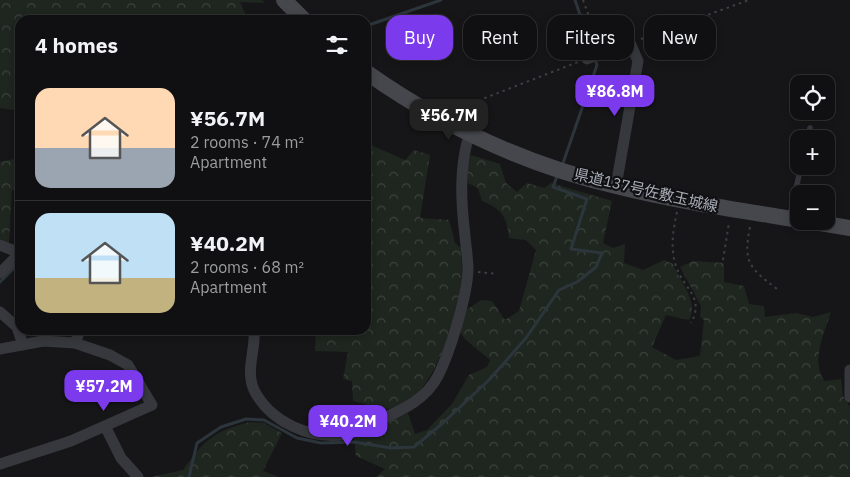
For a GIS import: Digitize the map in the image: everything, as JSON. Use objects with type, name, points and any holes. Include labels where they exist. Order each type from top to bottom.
[{"type":"main road","points":[[284,0],[299,15]]},
{"type":"main road","name":"県道137号佐敷玉城線","points":[[371,75],[469,134],[560,170],[616,186],[679,200],[790,218]]},
{"type":"main road","points":[[835,226],[850,228]]},
{"type":"street","points":[[616,186],[638,61],[634,52]]},
{"type":"street","points":[[254,335],[251,380],[254,390],[268,410],[293,426],[311,432],[331,436],[349,434],[410,406],[428,391],[438,376],[448,349],[459,314],[468,271],[462,182],[463,158],[469,134]]},
{"type":"street","points":[[0,245],[15,251]]},
{"type":"street","points":[[0,273],[15,258]]},
{"type":"street","points":[[0,312],[15,325]]},
{"type":"street","points":[[20,335],[23,345]]},
{"type":"street","points":[[75,343],[78,335]]},
{"type":"street","points":[[0,349],[43,341],[75,343],[110,355],[128,365],[152,405],[71,441],[0,464]]},
{"type":"street","points":[[850,370],[850,397]]},
{"type":"street","points":[[105,426],[122,458],[138,477]]},
{"type":"path","points":[[583,0],[588,15]]},
{"type":"path","points":[[634,42],[748,0]]},
{"type":"path","points":[[447,122],[452,113],[463,106],[584,60]]},
{"type":"path","points":[[679,200],[671,238],[676,267],[696,301],[697,311],[691,323]]},
{"type":"path","points":[[723,260],[732,209]]},
{"type":"path","points":[[753,212],[746,248],[748,261],[755,273],[777,289]]},
{"type":"path","points":[[468,271],[497,274]]},
{"type":"green space","points":[[0,0],[262,0],[265,3],[240,2],[246,15],[15,15],[15,110],[0,108]]},
{"type":"green space","points":[[371,145],[405,160],[414,150],[430,155],[420,218],[449,220],[455,243],[461,248],[462,271],[457,306],[451,328],[433,371],[422,388],[409,401],[390,409],[379,408],[353,401],[352,381],[343,379],[348,352],[315,351],[316,335],[371,335]]},
{"type":"green space","points":[[471,155],[500,164],[506,183],[517,192],[527,183],[544,188],[551,183],[612,201],[603,243],[613,248],[625,244],[624,263],[643,270],[664,260],[673,264],[690,299],[692,306],[689,320],[666,315],[652,347],[676,360],[700,356],[704,320],[700,317],[701,306],[680,267],[693,261],[724,263],[724,282],[744,286],[749,304],[764,306],[765,317],[796,313],[813,317],[831,312],[820,346],[820,373],[824,381],[841,379],[843,396],[850,407],[850,477],[376,477],[385,469],[356,456],[354,438],[408,413],[415,434],[427,430],[452,404],[469,375],[487,367],[490,360],[466,340],[459,331],[465,311],[481,300],[492,301],[505,320],[519,311],[536,250],[526,240],[509,238],[505,219],[494,207],[482,201],[478,188],[468,183],[468,160]]},
{"type":"green space","points":[[15,159],[15,190],[12,190],[9,243],[0,239],[0,162]]},
{"type":"green space","points":[[250,422],[264,423],[282,433],[263,471],[279,477],[151,477],[183,470],[197,451],[211,438],[227,429]]},
{"type":"waterway","points":[[371,24],[441,0]]},
{"type":"waterway","points":[[575,0],[580,15]]},
{"type":"waterway","points":[[562,166],[597,65],[595,60]]},
{"type":"waterway","points":[[189,477],[197,443],[221,427],[246,419],[264,420],[297,438],[321,443],[354,442],[391,448],[414,447],[489,380],[526,338],[559,290],[577,282],[596,267],[602,253],[571,249],[587,199],[553,187],[558,174]]},
{"type":"waterway","points":[[0,282],[15,267]]}]
